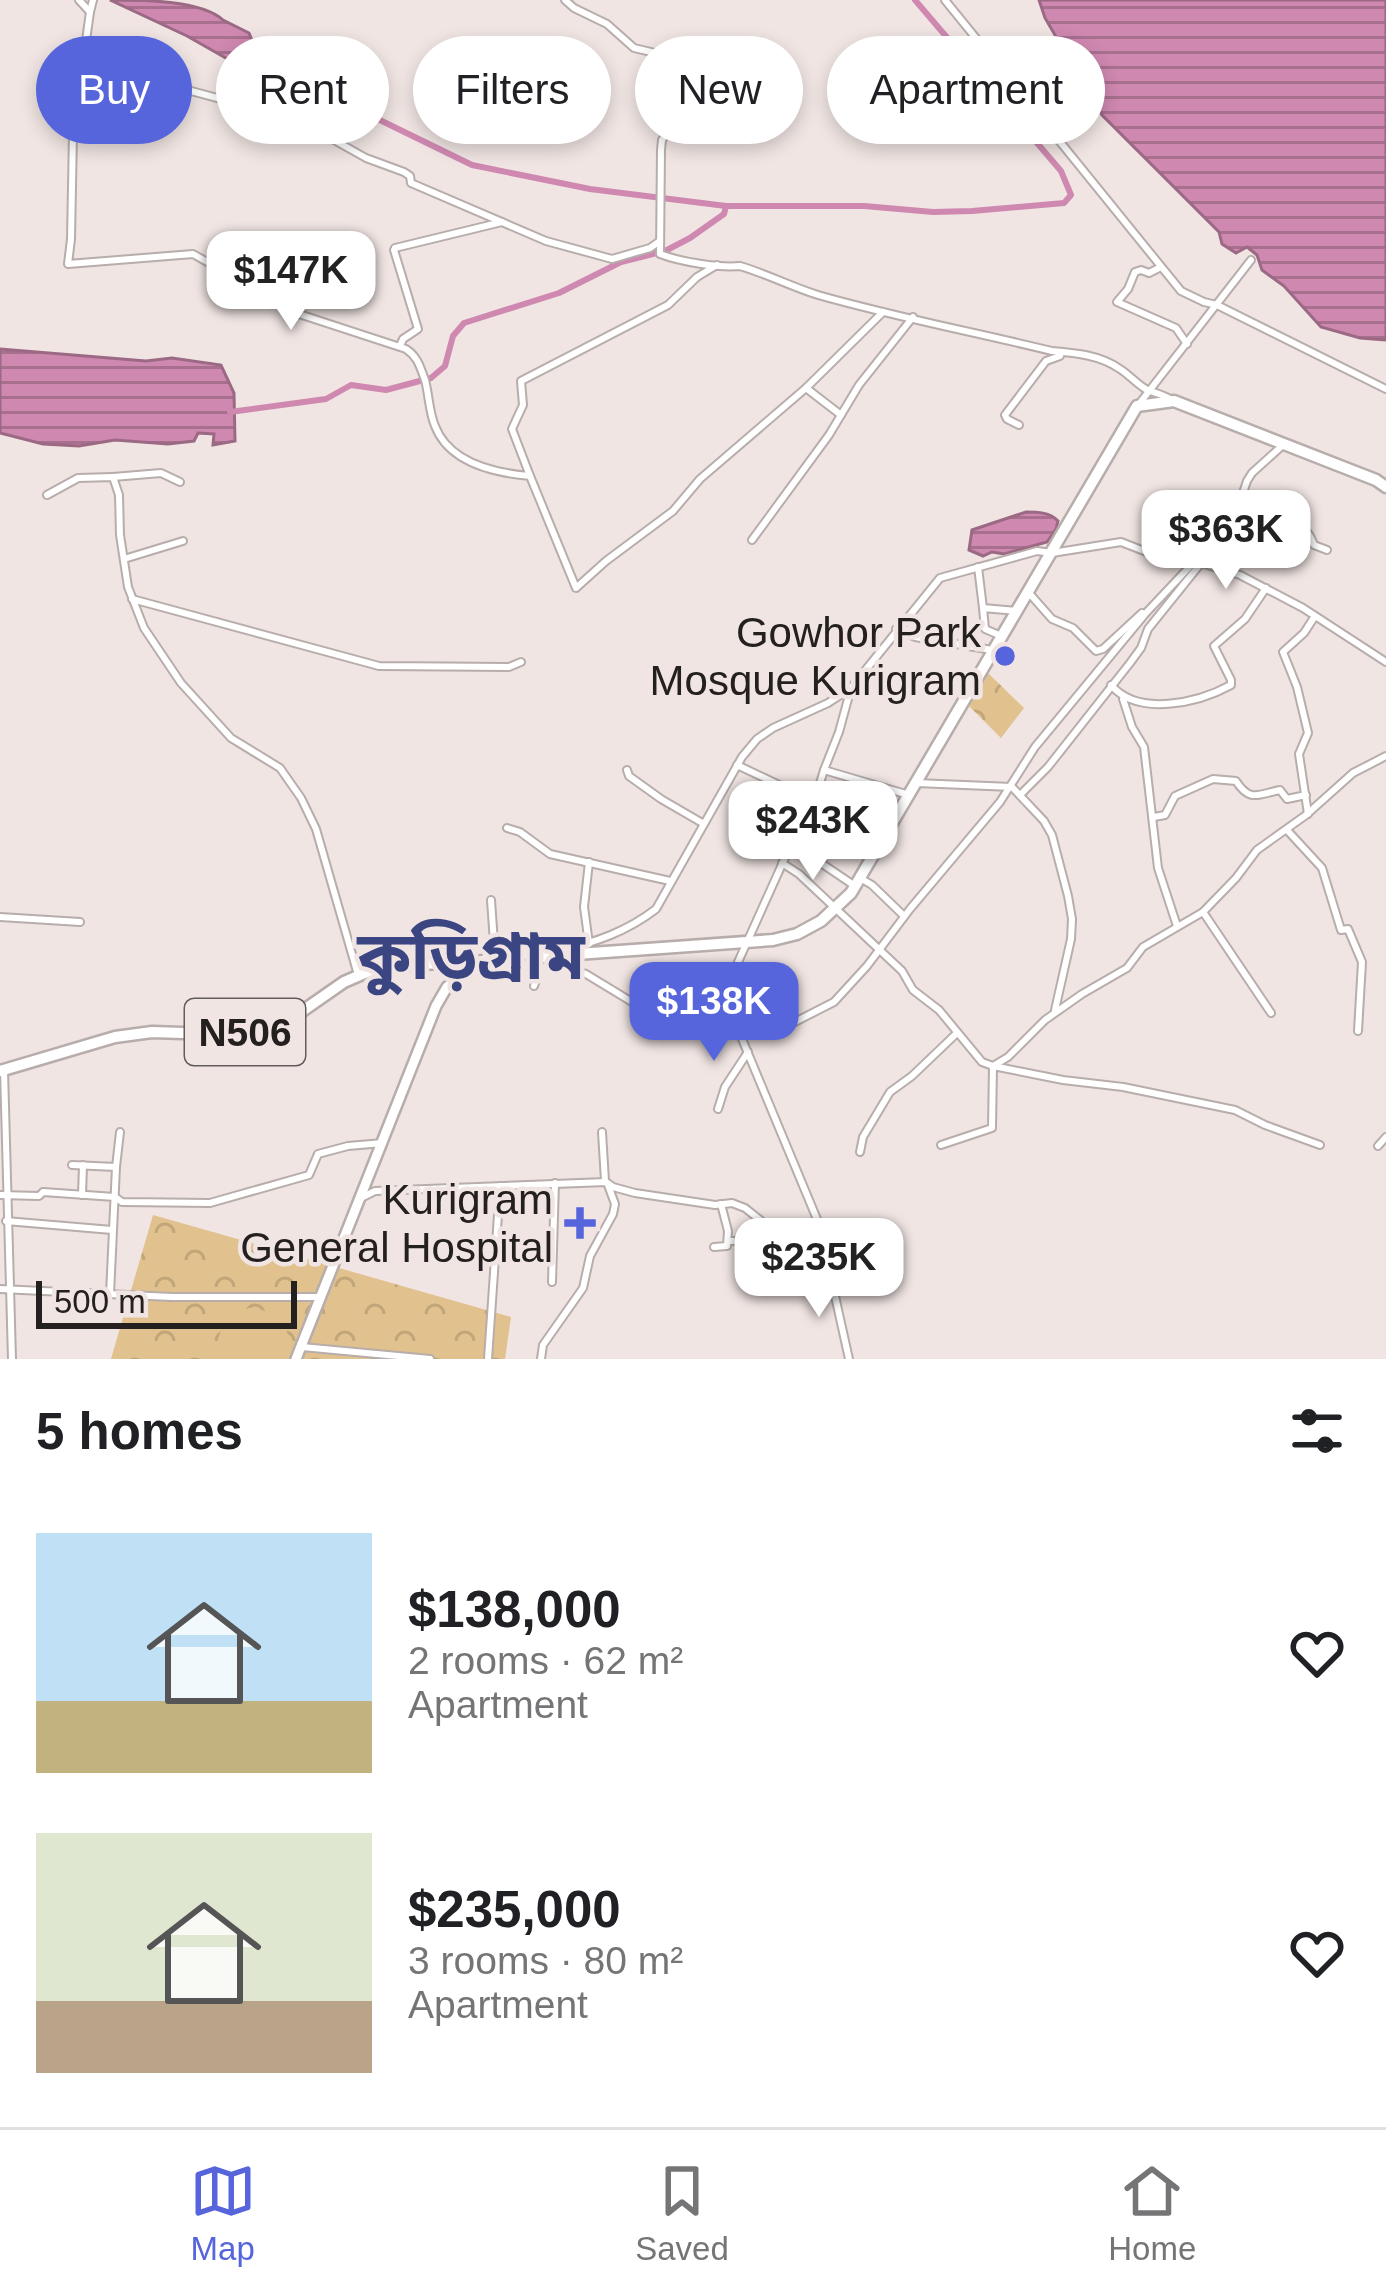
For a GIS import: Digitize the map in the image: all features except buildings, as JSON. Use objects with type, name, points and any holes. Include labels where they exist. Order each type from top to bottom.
[{"type":"highway","points":[[478,962],[514,953],[563,956],[772,940],[821,921],[858,882],[1137,406],[1174,401],[1386,487]]},
{"type":"highway","name":"N506","points":[[2,1071],[115,1037],[262,1029],[304,1012],[374,969],[478,962]]},
{"type":"main road","points":[[296,1359],[361,1198],[371,1188],[382,1142],[436,1006],[447,987],[478,962]]},
{"type":"street","points":[[79,0],[90,12]]},
{"type":"street","points":[[86,36],[93,0]]},
{"type":"street","points":[[566,0],[608,24],[634,48],[685,60],[660,93],[660,114],[667,133],[662,140],[660,254],[752,270],[815,295],[1071,351],[1108,362],[1148,392],[1174,401]]},
{"type":"street","points":[[944,0],[973,36]]},
{"type":"street","points":[[192,91],[258,109],[326,135],[366,158],[404,172],[411,183],[546,241],[611,260],[660,242]]},
{"type":"street","points":[[73,144],[68,264],[194,254],[299,314],[400,346],[414,355],[434,424],[455,455],[509,474],[530,476]]},
{"type":"street","points":[[1061,144],[1181,290],[1386,389]]},
{"type":"street","points":[[400,346],[418,329],[395,249],[502,222]]},
{"type":"street","points":[[1137,406],[1251,260]]},
{"type":"street","points":[[717,265],[668,305],[521,380],[523,405],[512,429],[576,588],[673,511],[700,479],[806,388],[883,312]]},
{"type":"street","points":[[1160,267],[1149,273],[1135,272],[1117,302],[1176,328],[1187,344]]},
{"type":"street","points":[[752,540],[913,317]]},
{"type":"street","points":[[1019,424],[1005,415],[1042,366],[1061,352]]},
{"type":"street","points":[[806,388],[841,415]]},
{"type":"street","points":[[542,956],[586,974],[645,1011],[708,1034],[787,1026],[834,1001],[1012,787],[1035,747],[1150,608],[1232,525],[1246,481],[1284,444]]},
{"type":"street","points":[[47,495],[77,478],[161,473],[180,482]]},
{"type":"street","points":[[113,477],[132,598],[144,628],[181,682],[231,737],[280,768],[301,798],[316,829],[358,975]]},
{"type":"street","points":[[1232,525],[1245,531],[1295,521],[1306,529],[1314,545],[1327,550]]},
{"type":"street","points":[[124,559],[183,541]]},
{"type":"street","points":[[534,986],[538,975],[533,974],[542,956],[634,926],[656,909],[737,765],[757,740],[850,688],[940,578],[1037,551],[1052,554],[1120,542],[1240,575],[1386,662]]},
{"type":"street","points":[[1021,794],[1141,648],[1148,629],[1198,562]]},
{"type":"street","points":[[978,567],[985,629],[1003,636]]},
{"type":"street","points":[[1111,685],[1131,701],[1183,702],[1231,685],[1214,646],[1245,619],[1266,588]]},
{"type":"street","points":[[1029,593],[1052,619],[1073,628],[1096,651],[1150,608]]},
{"type":"street","points":[[132,598],[379,666],[508,667],[521,662]]},
{"type":"street","points":[[983,608],[1018,611]]},
{"type":"street","points":[[1308,814],[1299,754],[1308,733],[1283,652],[1315,616]]},
{"type":"street","points":[[896,628],[915,637],[994,651]]},
{"type":"street","points":[[850,688],[817,793],[730,986],[740,1034],[819,1224],[850,1359]]},
{"type":"street","points":[[1122,695],[1144,748],[1158,868],[1177,926]]},
{"type":"street","points":[[993,1066],[1054,1014],[1127,968],[1143,947],[1203,912],[1257,850],[1308,814],[1353,773],[1386,756]]},
{"type":"street","points":[[737,765],[812,800]]},
{"type":"street","points":[[627,770],[661,799],[704,824]]},
{"type":"street","points":[[824,770],[909,795]]},
{"type":"street","points":[[1154,817],[1165,815],[1175,796],[1213,779],[1236,781],[1246,795],[1280,790],[1287,799],[1306,795]]},
{"type":"street","points":[[916,782],[1012,787],[1052,835],[1072,919],[1054,1014]]},
{"type":"street","points":[[507,828],[520,832],[543,851],[670,881]]},
{"type":"street","points":[[1287,830],[1322,868],[1341,930],[1348,929],[1361,962],[1358,1031]]},
{"type":"street","points":[[789,848],[872,885],[904,916]]},
{"type":"street","points":[[589,862],[584,907],[589,944]]},
{"type":"street","points":[[782,863],[902,970],[914,990],[932,1003],[982,1063],[1235,1110],[1320,1145]]},
{"type":"street","points":[[491,899],[494,957]]},
{"type":"street","points":[[1203,912],[1271,1013]]},
{"type":"street","points":[[0,917],[80,922]]},
{"type":"street","points":[[860,1152],[863,1137],[890,1092],[957,1033]]},
{"type":"street","points":[[718,1109],[725,1087],[748,1052]]},
{"type":"street","points":[[941,1145],[992,1128],[993,1066]]},
{"type":"street","points":[[2,1071],[4,1289],[12,1359]]},
{"type":"street","points":[[110,1294],[120,1132]]},
{"type":"street","points":[[541,1359],[543,1345],[583,1288],[590,1256],[613,1214],[602,1132]]},
{"type":"street","points":[[1378,1146],[1386,1137]]},
{"type":"street","points":[[3,1195],[39,1196],[43,1192],[115,1197],[122,1202],[220,1202],[309,1175],[318,1154],[382,1142]]},
{"type":"street","points":[[72,1165],[116,1167]]},
{"type":"street","points":[[82,1195],[87,1166]]},
{"type":"street","points":[[371,1188],[606,1181],[635,1193],[732,1203],[746,1208],[830,1273]]},
{"type":"street","points":[[552,1282],[554,1183]]},
{"type":"street","points":[[488,1359],[500,1186]]},
{"type":"street","points":[[715,1247],[727,1246],[728,1241],[721,1204]]},
{"type":"street","points":[[6,1221],[112,1230]]},
{"type":"street","points":[[728,1241],[742,1241]]},
{"type":"street","points":[[525,1244],[554,1245]]},
{"type":"street","points":[[4,1289],[172,1297],[322,1297]]},
{"type":"street","points":[[302,1347],[430,1359]]},
{"type":"green space","points":[[988,673],[1024,708],[1001,738],[968,705]]},
{"type":"green space","points":[[153,1215],[511,1317],[505,1359],[111,1359]]},
{"type":"green space","points":[[248,1308],[268,1312],[282,1323],[289,1339],[287,1359],[221,1359],[222,1327]]},
{"type":"shaded area","points":[[110,0],[201,8],[250,36],[216,36],[216,52]]},
{"type":"shaded area","points":[[1039,0],[1386,0],[1386,340],[1321,327],[1284,286],[1262,270],[1257,255],[1247,247],[1236,253],[1222,244],[1219,232],[1105,118],[1105,36],[1056,36]]},
{"type":"shaded area","points":[[0,349],[221,365],[234,393],[235,441],[213,445],[214,434],[198,433],[194,441],[168,444],[115,440],[79,446],[43,444],[0,433]]},
{"type":"shaded area","points":[[1026,512],[1047,514],[1058,521],[1047,542],[1004,554],[983,556],[969,550],[972,530]]},
{"type":"waterway","points":[[389,124],[472,165],[590,189],[726,206],[864,206],[933,212],[1064,203],[1071,195],[1061,171],[915,0]]},
{"type":"waterway","points":[[230,412],[326,399],[351,385],[386,390],[431,378],[445,366],[453,336],[464,323],[559,293],[621,262],[665,251],[724,214],[726,206]]},
{"type":"place","name":"Gowhor Park Mosque Kurigram","points":[[1005,656]]},
{"type":"place","name":"Kurigram General Hospital","points":[[580,1223]]},
{"type":"district","name":"কুড়িগ্রাম","points":[[471,956]]}]
